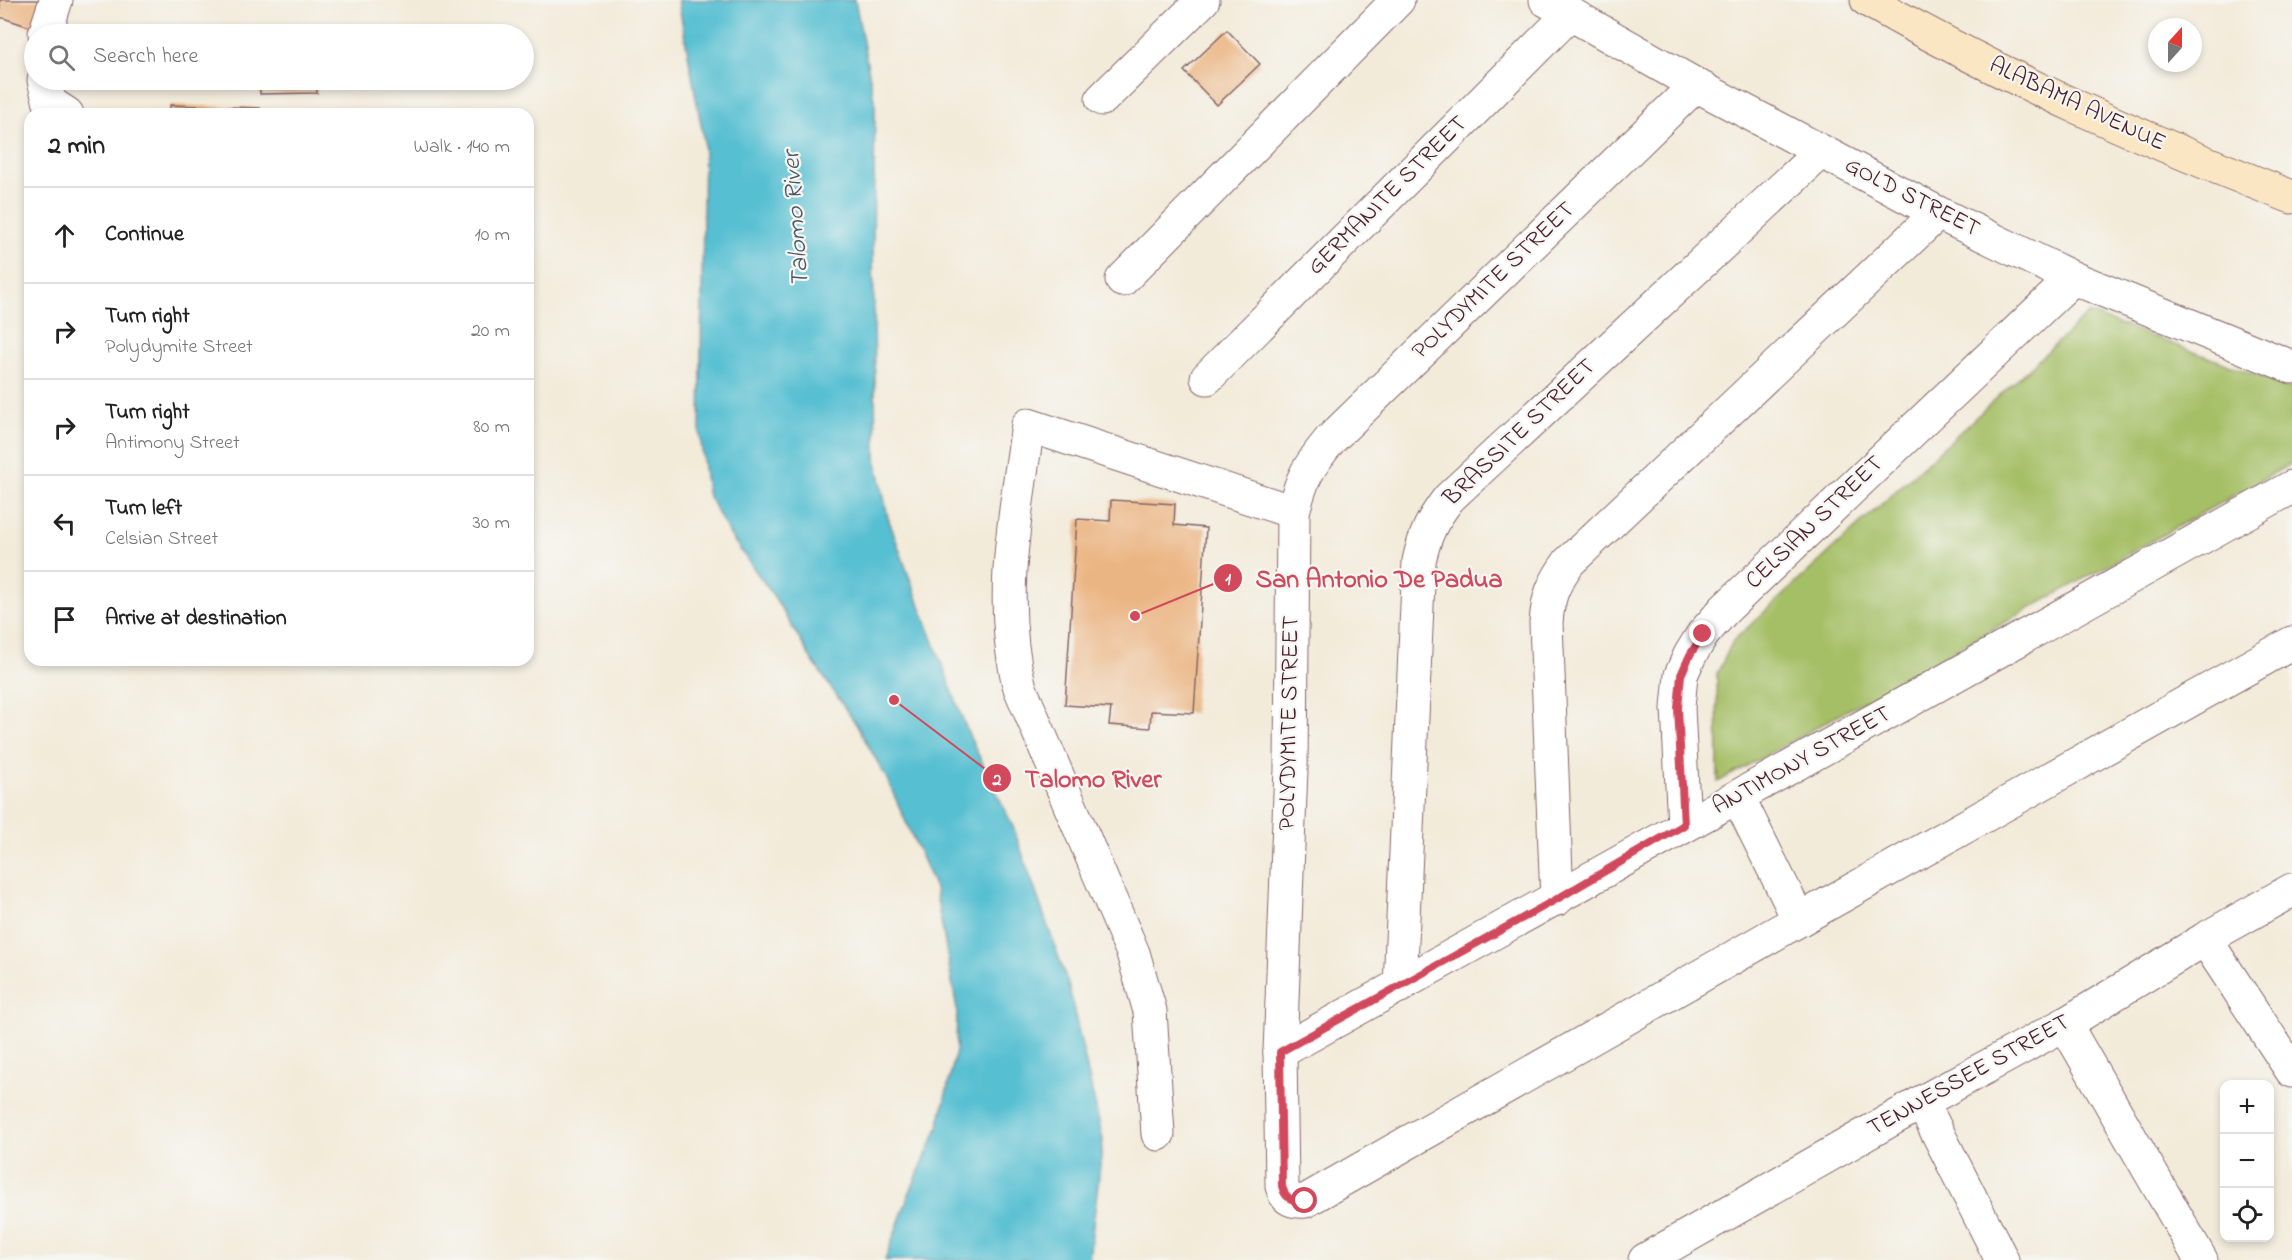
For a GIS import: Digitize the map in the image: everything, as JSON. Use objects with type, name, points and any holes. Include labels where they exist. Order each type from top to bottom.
[{"type":"street","points":[[49,24],[57,0]]},
{"type":"street","points":[[1102,99],[1203,0]]},
{"type":"street","points":[[1122,280],[1398,0]]},
{"type":"street","name":"ALABAMA AVENUE","points":[[1867,0],[2007,75],[2093,116],[2292,197]]},
{"type":"street","name":"GOLD STREET","points":[[1558,7],[1696,85],[1938,213],[2073,278],[2292,367]]},
{"type":"street","name":"GERMANITE STREET","points":[[1207,378],[1558,7]]},
{"type":"street","name":"POLYDYMITE STREET","points":[[1696,85],[1330,440],[1309,465],[1299,488],[1293,512],[1291,769],[1280,1052],[1284,1194],[1289,1199],[1305,1201],[1799,920]]},
{"type":"street","points":[[47,90],[51,103],[58,108]]},
{"type":"street","name":"BRASSITE STREET","points":[[1400,986],[1419,561],[1424,538],[1432,519],[1449,498],[1821,152]]},
{"type":"street","points":[[1557,899],[1546,623],[1547,601],[1554,582],[1569,562],[1938,213]]},
{"type":"street","name":"CELSIAN STREET","points":[[1684,825],[1678,708],[1681,675],[1703,634],[1724,610],[2073,278]]},
{"type":"street","points":[[1158,1134],[1151,1021],[1142,980],[1133,953],[1020,688],[1015,668],[1011,636],[1012,540],[1028,425],[1293,512]]},
{"type":"street","name":"ANTIMONY STREET","points":[[1280,1052],[2292,487]]},
{"type":"street","points":[[1738,797],[1799,920],[2292,643]]},
{"type":"street","name":"TENNESSEE STREET","points":[[1645,1260],[1922,1102],[2065,1024],[2205,939],[2292,890]]},
{"type":"street","points":[[2205,939],[2292,1071]]},
{"type":"street","points":[[2065,1024],[2201,1260]]},
{"type":"street","points":[[1922,1102],[1993,1257]]},
{"type":"green space","points":[[2089,313],[2292,388],[2292,463],[1718,782],[1717,674],[1733,641]]},
{"type":"water","points":[[678,0],[855,0],[875,105],[873,247],[876,458],[888,518],[907,571],[968,733],[1013,827],[1068,984],[1103,1140],[1089,1260],[885,1260],[909,1194],[938,1128],[956,1051],[957,1009],[935,888],[887,779],[856,724],[812,660],[775,598],[730,535],[707,493],[700,433],[704,141]]},
{"type":"building","points":[[0,0],[46,0],[38,24],[24,25],[0,17]]},
{"type":"building","points":[[1227,30],[1260,64],[1217,105],[1184,71]]},
{"type":"building","points":[[260,90],[317,90],[317,93],[260,94]]},
{"type":"building","points":[[170,105],[260,108],[170,108]]},
{"type":"building","points":[[1111,500],[1175,504],[1174,525],[1206,528],[1194,713],[1151,711],[1150,728],[1109,725],[1111,708],[1065,705],[1077,519],[1110,521]]},
{"type":"place","name":"San Antonio De Padua","points":[[1135,616]]},
{"type":"place","name":"Talomo River","points":[[894,700]]},
{"type":"route","points":[[1305,1201],[1289,1199],[1284,1194],[1282,1186],[1280,1052],[1557,899],[1684,825],[1678,708],[1681,675],[1703,634]]}]
